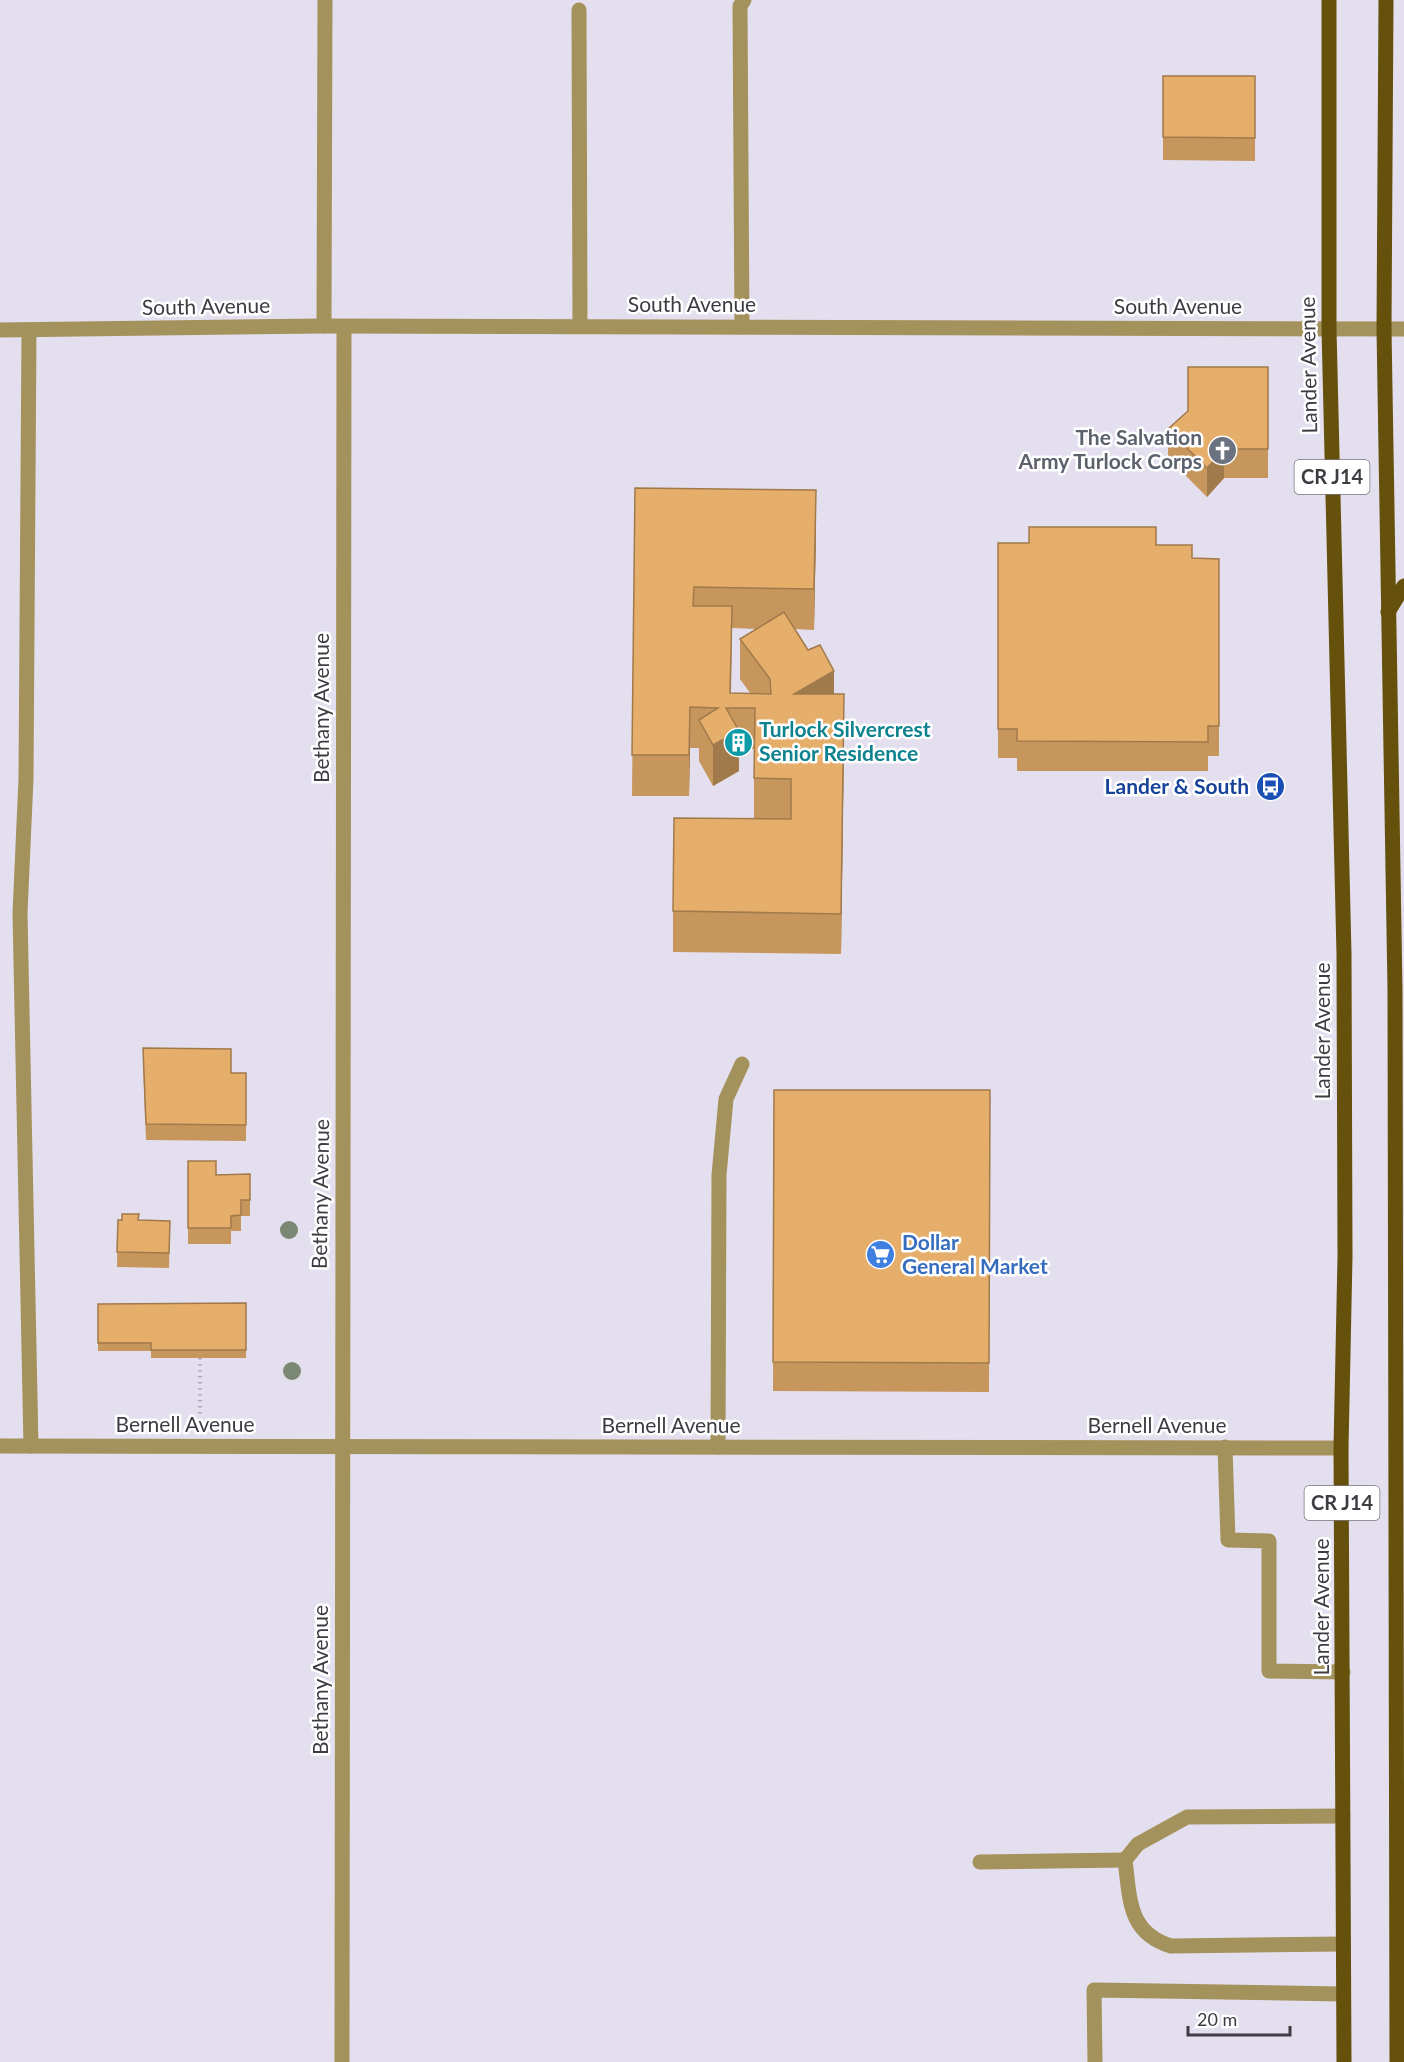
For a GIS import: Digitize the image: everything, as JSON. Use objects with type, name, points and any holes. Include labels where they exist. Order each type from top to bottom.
[{"type":"main road","name":"Lander Avenue","points":[[1329,0],[1329,329],[1344,954],[1345,1257],[1341,1448],[1344,2062]]},
{"type":"main road","name":"CR J14","points":[[1386,0],[1384,329],[1388,612],[1400,989],[1397,2062]]},
{"type":"main road","points":[[1388,612],[1404,586]]},
{"type":"street","points":[[324,326],[325,0]]},
{"type":"street","points":[[742,327],[740,6],[744,0]]},
{"type":"street","points":[[579,10],[580,326]]},
{"type":"street","name":"South Avenue","points":[[0,330],[324,326],[1404,329]]},
{"type":"street","name":"Bethany Avenue","points":[[342,2062],[344,327]]},
{"type":"street","points":[[29,330],[26,779],[20,913],[31,1446]]},
{"type":"street","points":[[718,1447],[719,1175],[726,1099],[742,1064]]},
{"type":"street","name":"Bernell Avenue","points":[[0,1446],[1341,1448]]},
{"type":"street","points":[[1225,1447],[1228,1540],[1269,1541],[1269,1671],[1343,1672]]},
{"type":"street","points":[[1343,1816],[1187,1817],[1137,1844],[1125,1860],[1130,1903],[1136,1918],[1150,1938],[1160,1942],[1171,1946],[1343,1944]]},
{"type":"street","points":[[980,1862],[1125,1860]]},
{"type":"street","points":[[1095,2062],[1094,1990],[1343,1994]]},
{"type":"path","points":[[200,1358],[200,1414]]},
{"type":"building","points":[[1163,76],[1255,76],[1255,138],[1163,137]]},
{"type":"building","name":"The Salvation Army Turlock Corps","points":[[1188,367],[1268,367],[1268,449],[1224,449],[1207,468],[1168,429],[1188,411]]},
{"type":"building","name":"Turlock Silvercrest Senior Residence","points":[[635,488],[816,490],[814,589],[694,587],[693,606],[732,606],[730,693],[771,694],[770,679],[740,639],[784,612],[808,650],[820,645],[834,671],[794,694],[844,694],[841,914],[673,911],[674,818],[791,819],[791,779],[754,778],[755,708],[726,708],[739,731],[713,745],[699,720],[718,708],[690,707],[689,755],[632,755]]},
{"type":"building","points":[[1029,527],[1156,527],[1156,545],[1192,545],[1192,558],[1219,559],[1219,726],[1208,726],[1208,742],[1017,741],[1017,729],[998,729],[998,543],[1029,543]]},
{"type":"building","points":[[143,1048],[231,1049],[231,1073],[246,1073],[246,1125],[146,1124]]},
{"type":"building","name":"Dollar General Market","points":[[774,1090],[990,1090],[989,1363],[773,1362]]},
{"type":"building","points":[[188,1161],[216,1161],[216,1175],[250,1174],[250,1200],[241,1200],[241,1215],[231,1216],[231,1228],[188,1228]]},
{"type":"building","points":[[122,1214],[139,1214],[138,1220],[170,1221],[169,1253],[117,1252],[118,1220],[122,1220]]},
{"type":"building","points":[[246,1303],[246,1350],[151,1350],[151,1343],[98,1343],[98,1304]]},
{"type":"place","name":"The Salvation Army Turlock Corps","points":[[1223,450]]},
{"type":"place","name":"Turlock Silvercrest Senior Residence","points":[[738,742]]},
{"type":"place","name":"Lander & South","points":[[1270,787]]},
{"type":"place","name":"Dollar General Market","points":[[881,1255]]}]
